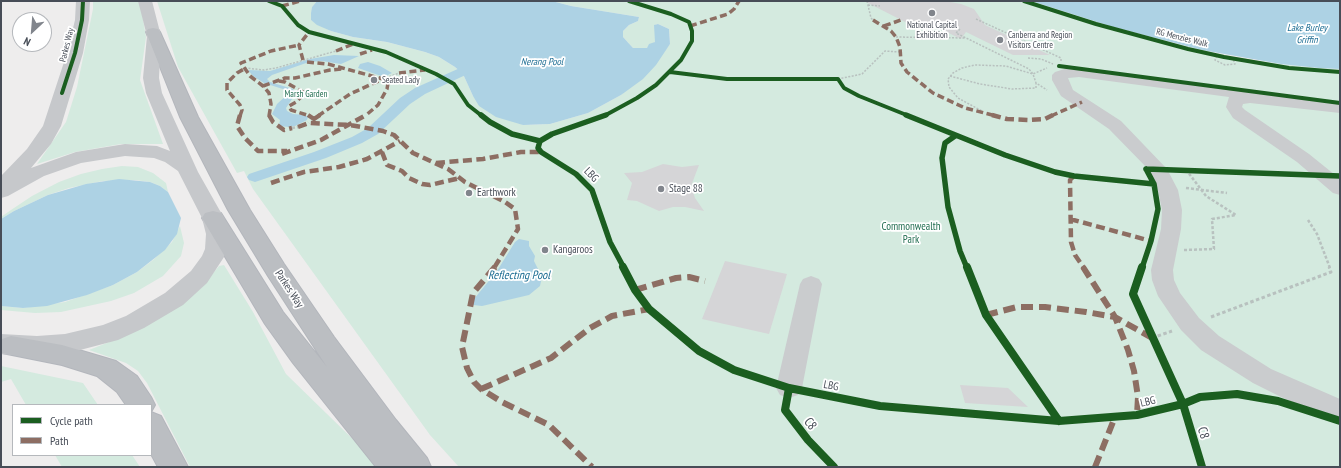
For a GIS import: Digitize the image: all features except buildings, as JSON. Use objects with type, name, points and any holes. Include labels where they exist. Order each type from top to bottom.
[{"type":"highway","name":"Parkes Way","points":[[153,32],[189,117],[239,210],[280,276],[337,361],[386,429],[416,467]]},
{"type":"highway","points":[[213,218],[274,318],[302,356],[394,467]]},
{"type":"highway","points":[[5,345],[62,355],[106,368],[127,384],[140,404]]},
{"type":"highway","points":[[152,426],[174,467]]},
{"type":"main road","name":"Parkes Way","points":[[1,187],[34,153],[52,126],[75,53],[82,20],[83,1]]},
{"type":"main road","name":"Parkes Way","points":[[145,1],[153,32],[151,78],[154,93],[191,176]]},
{"type":"main road","points":[[1,192],[24,179],[55,165],[89,155],[112,151],[148,151],[165,155],[180,162],[191,176],[213,218],[217,234],[216,249],[210,263],[192,284],[161,308],[122,328],[86,340],[52,345],[5,345]]},
{"type":"street","points":[[1340,108],[1250,98],[1232,92],[1071,72],[1060,76],[1060,80],[1067,93],[1115,125],[1158,169],[1166,186],[1172,210],[1171,229],[1166,246],[1162,270],[1163,280],[1170,296],[1190,324],[1210,343],[1262,376],[1290,390],[1340,411]]},
{"type":"street","points":[[1250,98],[1235,101],[1234,107],[1239,114],[1303,158],[1340,189]]},
{"type":"street","points":[[789,388],[811,284]]},
{"type":"path","points":[[867,1],[873,20]]},
{"type":"path","points":[[868,5],[880,6]]},
{"type":"path","points":[[976,19],[1061,59]]},
{"type":"path","points":[[925,26],[947,38]]},
{"type":"path","points":[[960,29],[956,33],[1017,62],[1029,69],[1033,74],[1006,66],[990,65],[975,65],[962,68],[953,73],[948,79],[949,87],[963,102],[982,111],[980,113]]},
{"type":"path","points":[[896,37],[968,38]]},
{"type":"path","points":[[245,68],[264,70],[336,51]]},
{"type":"path","points":[[838,79],[862,74],[885,52],[900,52]]},
{"type":"path","points":[[1028,58],[1041,59],[1058,66],[1066,67]]},
{"type":"path","points":[[386,78],[399,72]]},
{"type":"path","points":[[950,76],[980,84],[1012,89],[1036,88],[1036,83]]},
{"type":"path","points":[[292,128],[298,127]]},
{"type":"path","points":[[1166,246],[1183,250],[1214,248],[1212,219],[1236,215],[1206,196],[1187,171]]},
{"type":"path","points":[[1166,186],[1227,193]]},
{"type":"path","points":[[1152,338],[1331,272],[1317,234],[1308,220]]},
{"type":"green space","points":[[93,1],[140,1],[146,37],[140,80],[163,144],[121,144],[75,152],[37,164],[66,122],[77,87],[93,9]]},
{"type":"green space","name":"Commonwealth Park","points":[[157,1],[317,1],[312,7],[311,20],[331,31],[353,37],[387,42],[439,57],[463,74],[473,96],[523,125],[550,124],[588,113],[621,95],[670,44],[669,29],[658,24],[655,25],[655,42],[647,48],[633,48],[623,37],[623,31],[629,25],[638,21],[639,17],[571,6],[552,1],[1031,1],[1113,27],[1176,44],[1233,57],[1281,64],[1340,69],[1340,467],[459,467],[430,435],[253,189],[244,171],[237,173],[178,67]]},
{"type":"green space","points":[[122,166],[138,167],[153,173],[166,183],[168,192],[160,186],[150,182],[135,180],[103,181],[69,188],[48,195],[14,211],[1,219],[1,217],[32,196],[59,182],[81,174]]},
{"type":"green space","points":[[180,226],[184,243],[181,256],[163,276],[134,293],[111,301],[61,312],[35,313],[1,310],[1,306],[23,308],[65,302],[113,285],[137,272],[153,260],[172,242]]},
{"type":"green space","points":[[224,265],[253,312],[286,374],[366,452],[377,467],[190,467],[147,383],[138,371],[126,363],[89,350],[114,340],[200,289],[219,266]]},
{"type":"green space","points":[[1,366],[83,383],[97,404],[25,404],[11,379],[1,382]]},
{"type":"green space","points":[[56,456],[133,456],[140,467],[62,467]]},
{"type":"water","name":"Nerang Pool","points":[[317,1],[552,1],[571,6],[639,17],[638,21],[629,25],[623,31],[623,37],[633,48],[647,48],[649,44],[655,42],[654,25],[658,24],[669,29],[670,44],[656,65],[643,79],[621,95],[588,113],[550,124],[523,125],[496,117],[479,106],[463,74],[439,57],[387,42],[353,37],[331,31],[317,25],[311,20],[311,13],[312,7]]},
{"type":"water","name":"Lake Burley Griffin","points":[[1031,1],[1340,1],[1340,69],[1281,64],[1202,50],[1113,27]]},
{"type":"water","points":[[334,55],[359,56],[341,64],[322,61],[309,62],[272,75],[267,79],[270,82],[293,89],[296,93],[286,108],[287,111],[293,114],[305,115],[308,117],[307,120],[295,126],[279,126],[280,120],[272,114],[277,104],[289,93],[286,90],[264,83],[253,76],[248,70],[270,71],[310,59]]},
{"type":"water","points":[[368,62],[380,66],[392,73],[384,77],[358,68],[360,64]]},
{"type":"water","points":[[119,179],[150,182],[160,186],[168,192],[181,218],[177,234],[165,250],[137,272],[113,285],[87,295],[47,306],[23,308],[1,306],[1,219],[14,211],[48,195],[86,184]]},
{"type":"water","name":"Reflecting Pool","points":[[519,239],[529,241],[529,246],[535,256],[534,261],[542,277],[540,286],[529,295],[482,306],[473,305],[474,299],[497,271],[515,242]]},
{"type":"waterway","points":[[255,177],[320,155],[357,140],[373,131],[405,101],[420,91],[469,68]]},
{"type":"marked path","points":[[282,6],[300,1]]},
{"type":"marked path","points":[[690,26],[728,14],[734,9],[739,1]]},
{"type":"marked path","points":[[873,20],[891,31],[896,37],[900,47],[901,63],[907,72],[933,93],[965,108],[1007,119],[1028,120],[1045,119],[1082,102]]},
{"type":"marked path","points":[[884,26],[901,20]]},
{"type":"marked path","points":[[303,60],[299,45],[309,32]]},
{"type":"marked path","points":[[336,51],[353,44]]},
{"type":"marked path","points":[[292,128],[284,130],[273,122],[269,116],[271,104],[269,93],[263,86],[250,76],[241,63],[271,51],[299,45]]},
{"type":"marked path","points":[[360,54],[372,50]]},
{"type":"marked path","points":[[282,154],[321,140],[364,117],[378,105],[387,89],[388,83],[383,79],[328,64],[307,62]]},
{"type":"marked path","points":[[244,69],[237,73],[227,83],[227,90],[240,105],[242,110],[237,126],[245,138],[258,151],[287,151]]},
{"type":"marked path","points":[[263,86],[285,78],[295,78],[330,70],[342,69]]},
{"type":"marked path","points":[[399,73],[425,70]]},
{"type":"marked path","points":[[314,119],[350,94],[383,79]]},
{"type":"marked path","points":[[279,81],[285,82],[305,93],[296,102],[289,106],[291,110],[308,115],[314,119],[309,123]]},
{"type":"marked path","points":[[298,127],[309,123],[350,125],[383,131],[394,135],[413,153],[448,169],[465,182],[505,202],[515,209],[518,229],[494,269],[473,293],[462,347],[467,368],[474,382],[481,389],[502,402],[549,425],[592,467]]},
{"type":"marked path","points":[[271,183],[304,172],[339,167],[367,159],[400,141]]},
{"type":"marked path","points":[[382,152],[387,165],[402,171],[409,178],[422,184],[430,185],[460,178]]},
{"type":"marked path","points":[[436,163],[483,159],[521,152],[541,152]]},
{"type":"marked path","points":[[1074,176],[1070,180],[1071,242],[1075,255],[1115,317],[1128,350],[1134,371],[1138,397],[1137,415]]},
{"type":"marked path","points":[[1070,219],[1151,241]]},
{"type":"marked path","points":[[635,290],[676,278],[689,277],[705,281]]},
{"type":"marked path","points":[[986,315],[1017,307],[1045,307],[1086,312],[1115,317],[1152,338]]},
{"type":"marked path","points":[[481,389],[551,358],[590,328],[612,316],[649,309]]},
{"type":"marked path","points":[[1095,467],[1115,417]]},
{"type":"cycle path","points":[[62,93],[75,53],[82,20],[83,1]]},
{"type":"cycle path","points":[[269,1],[282,6],[298,25],[309,32],[386,52],[436,74],[454,84],[468,105],[490,122],[512,134],[540,141]]},
{"type":"cycle path","points":[[540,141],[552,134],[604,116],[637,98],[656,85],[681,60],[692,41],[692,31],[689,22],[671,14],[629,1]]},
{"type":"cycle path","name":"RG Menzies Walk","points":[[1024,1],[1096,24],[1188,49],[1224,57],[1289,68],[1340,72]]},
{"type":"cycle path","points":[[1059,66],[1340,103]]},
{"type":"cycle path","points":[[670,72],[727,79],[838,79],[844,88],[859,96],[1005,155],[1055,172],[1074,176],[1154,184]]},
{"type":"cycle path","points":[[955,136],[945,143],[942,158],[948,207],[960,251],[986,315],[1059,421]]},
{"type":"cycle path","name":"LBG","points":[[540,141],[538,148],[541,152],[576,174],[592,190],[610,242],[635,290],[649,309],[699,351],[734,370],[789,388],[880,406],[1059,421],[1137,415],[1183,404],[1200,397],[1237,394],[1278,401],[1340,421]]},
{"type":"cycle path","name":"C8","points":[[1146,169],[1154,184],[1158,209],[1151,241],[1133,294],[1183,404],[1202,467]]},
{"type":"cycle path","points":[[1146,169],[1340,176]]},
{"type":"cycle path","name":"C8","points":[[789,388],[785,410],[808,440],[834,467]]},
{"type":"place","name":"National Capital Exhibition","points":[[932,13]]},
{"type":"place","name":"Canberra and Region Visitors Centre","points":[[1000,40]]},
{"type":"place","name":"Seated Lady","points":[[374,80]]},
{"type":"place","name":"Stage 88","points":[[661,189]]},
{"type":"place","name":"Earthwork","points":[[469,193]]},
{"type":"place","name":"Kangaroos","points":[[545,250]]},
{"type":"park label","name":"Marsh Garden","points":[[306,94]]}]
